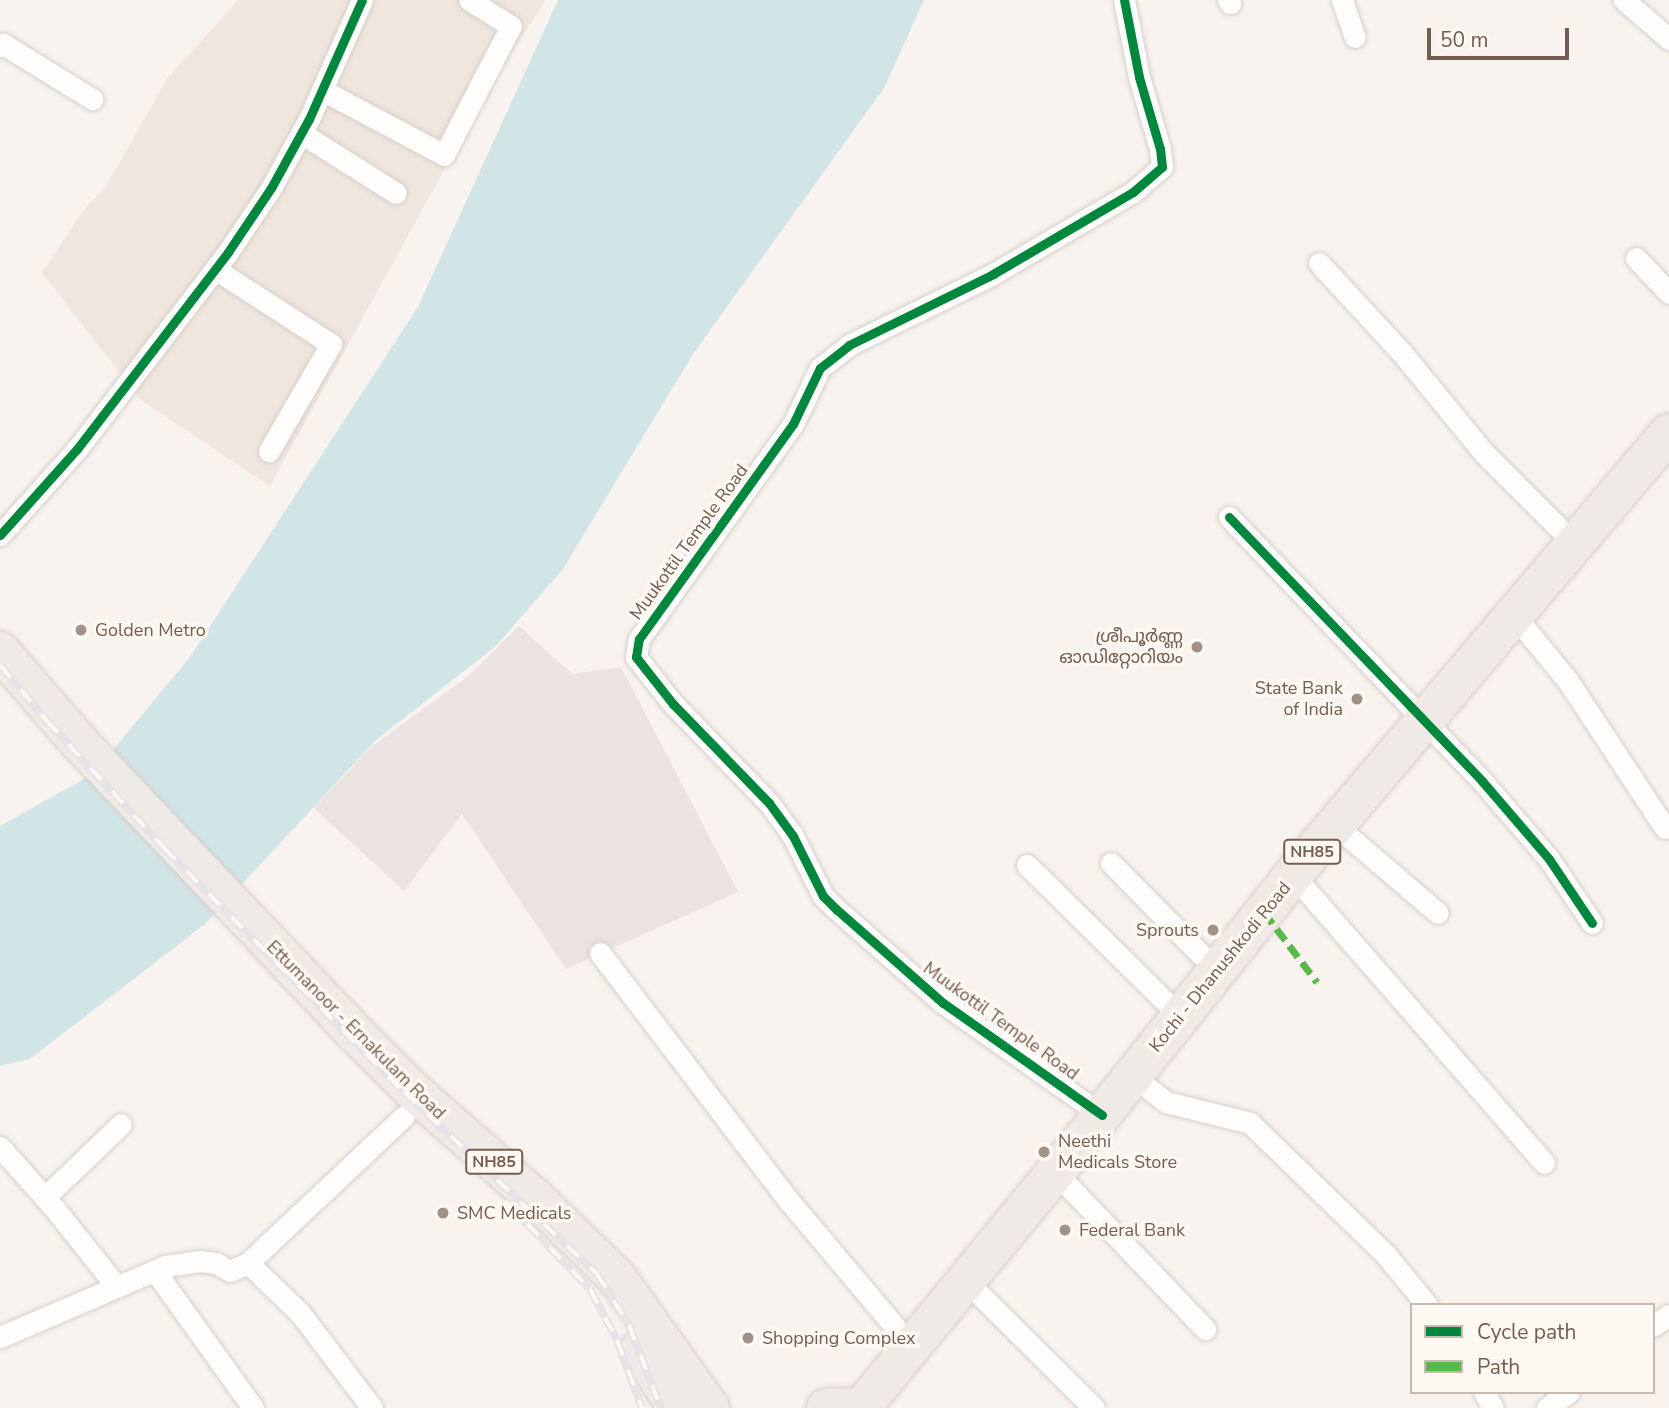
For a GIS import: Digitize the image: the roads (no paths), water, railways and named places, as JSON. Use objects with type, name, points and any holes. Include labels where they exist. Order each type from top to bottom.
[{"type":"highway","name":"Kochi - Dhanushkodi Road","points":[[859,1405],[1056,1173],[1293,875],[1573,542],[1669,433]]},
{"type":"highway","name":"Ettumanoor - Ernakulam Road","points":[[0,651],[43,718],[339,1036],[413,1091],[535,1198],[617,1278],[710,1408]]},
{"type":"highway","points":[[0,687],[43,718]]},
{"type":"highway","points":[[339,1036],[404,1116],[557,1251],[599,1295],[644,1354],[677,1408]]},
{"type":"street","points":[[0,535],[77,449],[215,269],[271,188],[322,90],[362,0]]},
{"type":"street","points":[[322,90],[444,155],[510,26],[470,0]]},
{"type":"street","name":"Muukottil Temple Road","points":[[1102,1115],[943,1003],[837,910],[823,896],[793,836],[769,803],[673,704],[636,657],[639,639],[793,424],[820,368],[849,345],[993,274],[1121,199],[1162,167],[1160,149],[1139,77],[1124,0]]},
{"type":"street","points":[[1342,0],[1355,37]]},
{"type":"street","points":[[1624,0],[1669,39]]},
{"type":"street","points":[[0,46],[4,44],[92,99]]},
{"type":"street","points":[[301,133],[396,193]]},
{"type":"street","points":[[1636,258],[1669,293]]},
{"type":"street","points":[[1319,263],[1402,353],[1482,452],[1573,542]]},
{"type":"street","points":[[215,269],[331,344],[270,450]]},
{"type":"street","points":[[1229,517],[1422,722],[1482,781],[1549,859],[1592,923]]},
{"type":"street","points":[[1513,614],[1568,681],[1665,828]]},
{"type":"street","points":[[1335,825],[1438,913]]},
{"type":"street","points":[[1111,863],[1217,971]]},
{"type":"street","points":[[1027,864],[1181,1017]]},
{"type":"street","points":[[1293,875],[1544,1163]]},
{"type":"street","points":[[600,953],[789,1201],[911,1346]]},
{"type":"street","points":[[1133,1076],[1166,1102],[1250,1123],[1386,1255],[1425,1303]]},
{"type":"street","points":[[0,1337],[155,1271],[201,1261],[216,1263],[230,1270],[248,1263],[404,1116]]},
{"type":"street","points":[[45,1197],[121,1124]]},
{"type":"street","points":[[0,1147],[45,1197],[117,1287]]},
{"type":"street","points":[[1056,1173],[1205,1329]]},
{"type":"street","points":[[248,1263],[300,1313],[372,1408]]},
{"type":"street","points":[[155,1271],[253,1408]]},
{"type":"street","points":[[965,1280],[1094,1408]]},
{"type":"street","points":[[1547,1408],[1566,1394]]},
{"type":"railway","points":[[0,665],[47,721],[164,848],[404,1092],[597,1274],[629,1325],[661,1408]]},
{"type":"railway","points":[[505,1201],[590,1289],[617,1340],[642,1408]]},
{"type":"place","name":"Golden Metro","points":[[81,630]]},
{"type":"place","name":"ശ്രീപൂർണ്ണ ഓഡിറ്റോറിയം","points":[[1197,647]]},
{"type":"place","name":"State Bank of India","points":[[1357,699]]},
{"type":"place","name":"Sprouts","points":[[1213,930]]},
{"type":"place","name":"Neethi Medicals Store","points":[[1044,1152]]},
{"type":"place","name":"SMC Medicals","points":[[443,1213]]},
{"type":"place","name":"Federal Bank","points":[[1065,1230]]},
{"type":"place","name":"Shopping Complex","points":[[748,1338]]}]
